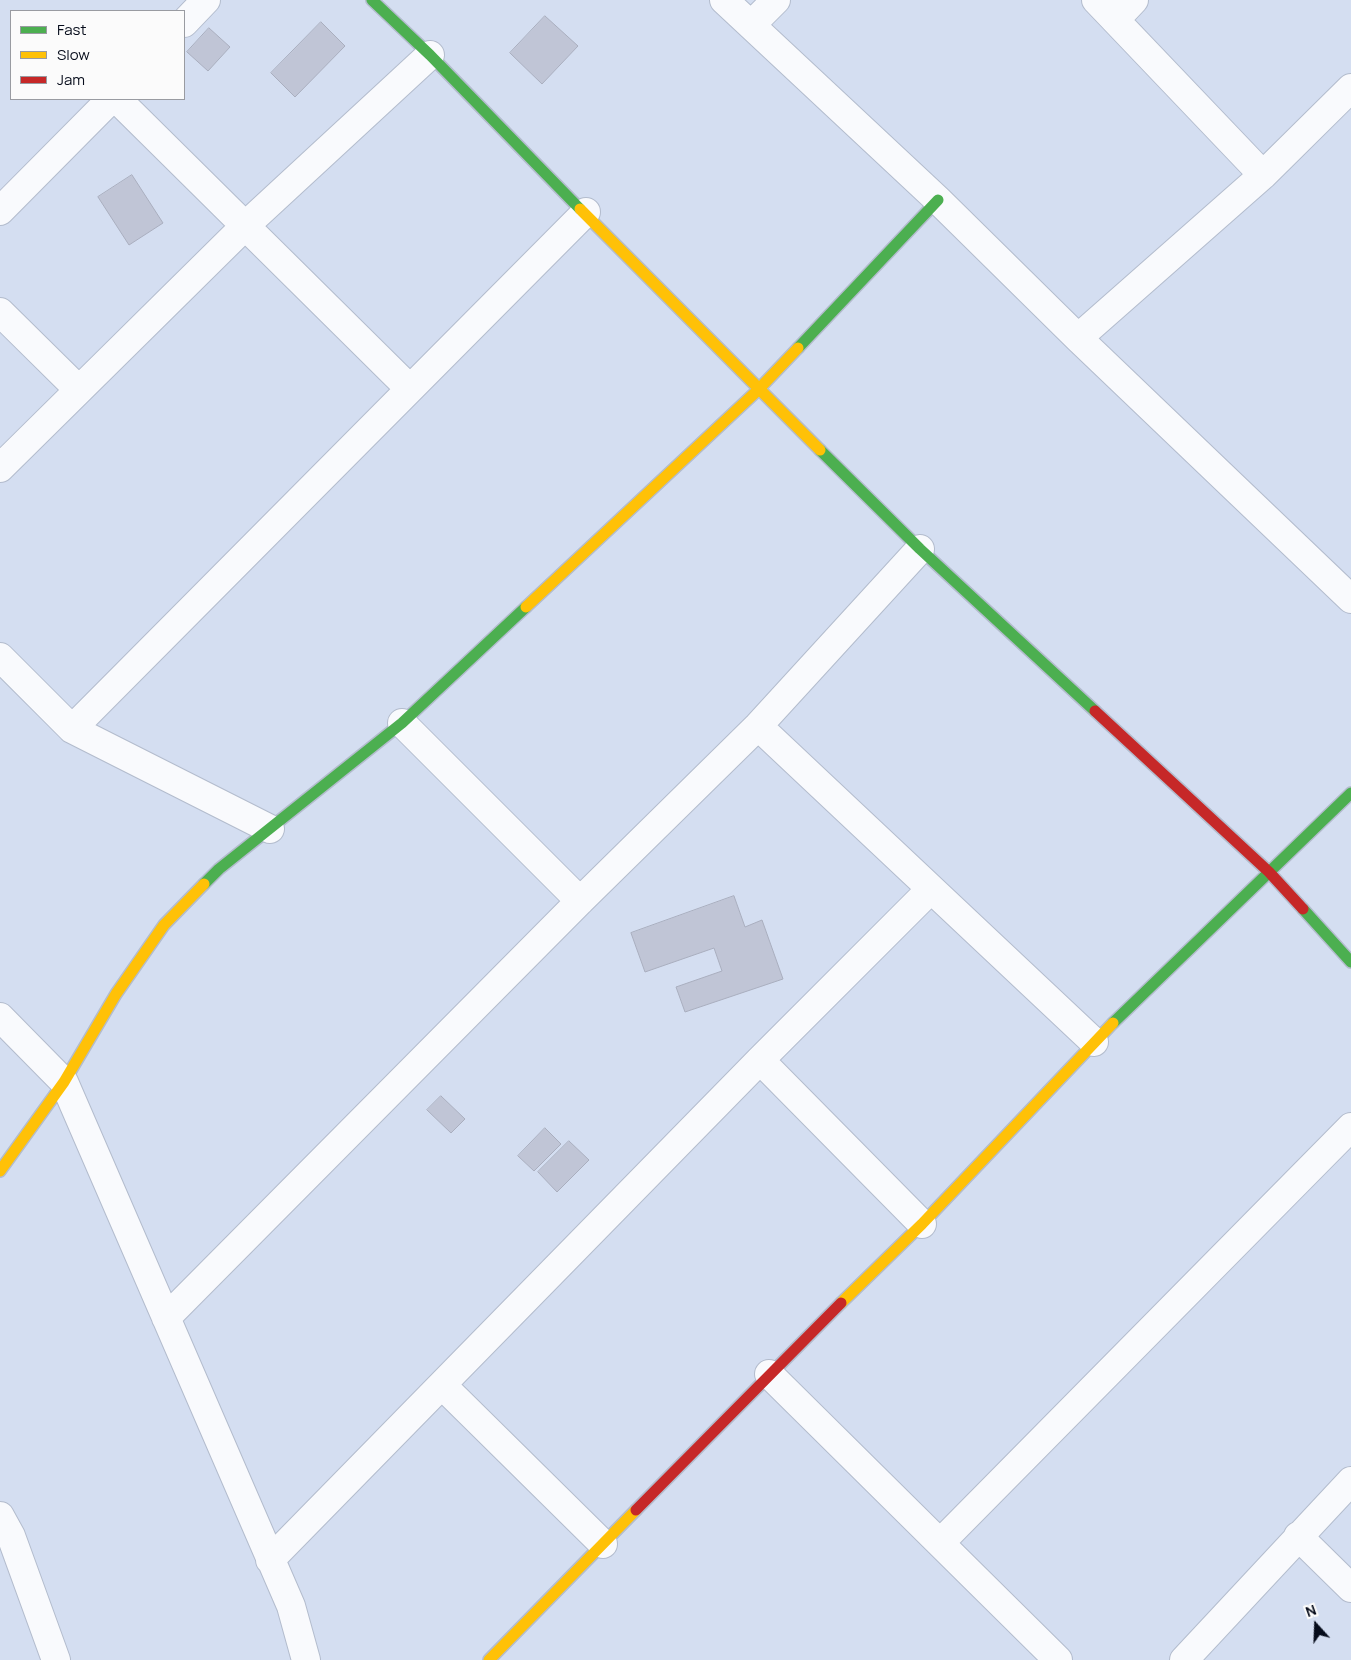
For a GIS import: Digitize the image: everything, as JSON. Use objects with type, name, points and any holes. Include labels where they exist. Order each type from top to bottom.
[{"type":"street","points":[[185,22],[206,0]]},
{"type":"street","points":[[372,0],[430,55],[586,212],[758,390],[920,549],[1269,872],[1351,962]]},
{"type":"street","points":[[724,0],[938,200],[1078,338],[1351,599]]},
{"type":"street","points":[[751,25],[776,0]]},
{"type":"street","points":[[1096,0],[1125,9],[1263,175]]},
{"type":"street","points":[[0,468],[246,225],[430,55]]},
{"type":"street","points":[[1078,338],[1263,175],[1351,88]]},
{"type":"street","points":[[0,211],[110,100]]},
{"type":"street","points":[[119,100],[410,388]]},
{"type":"street","points":[[0,1171],[64,1082],[116,994],[164,925],[219,869],[402,723],[758,390],[938,200]]},
{"type":"street","points":[[72,729],[586,212]]},
{"type":"street","points":[[0,312],[79,390]]},
{"type":"street","points":[[166,1318],[580,901],[758,726],[920,549]]},
{"type":"street","points":[[0,656],[72,729],[270,829]]},
{"type":"street","points":[[402,723],[580,901]]},
{"type":"street","points":[[758,726],[930,890],[1094,1042]]},
{"type":"street","points":[[489,1660],[769,1374],[922,1224],[1094,1042],[1351,793]]},
{"type":"street","points":[[270,1560],[760,1060],[930,890]]},
{"type":"street","points":[[0,1017],[64,1082],[291,1606],[306,1660]]},
{"type":"street","points":[[760,1060],[922,1224]]},
{"type":"street","points":[[940,1543],[1351,1127]]},
{"type":"street","points":[[769,1374],[1058,1660]]},
{"type":"street","points":[[442,1385],[603,1544]]},
{"type":"street","points":[[1184,1660],[1351,1481]]},
{"type":"street","points":[[0,1516],[11,1536],[56,1660]]},
{"type":"street","points":[[1298,1536],[1351,1588]]},
{"type":"building","points":[[545,16],[578,46],[542,84],[510,53]]},
{"type":"building","points":[[321,22],[345,46],[295,97],[271,73]]},
{"type":"building","points":[[209,28],[230,47],[208,71],[187,52]]},
{"type":"building","points":[[132,175],[163,223],[129,245],[98,197]]},
{"type":"building","points":[[734,896],[745,927],[762,920],[783,979],[685,1012],[676,987],[722,971],[714,948],[645,972],[631,933]]},
{"type":"building","points":[[441,1096],[465,1119],[451,1133],[427,1110]]},
{"type":"building","points":[[545,1128],[561,1144],[534,1171],[518,1156]]},
{"type":"building","points":[[569,1141],[589,1160],[557,1192],[538,1172]]},
{"type":"traffic: fast","points":[[372,0],[430,55],[580,209]]},
{"type":"traffic: fast","points":[[798,348],[938,200]]},
{"type":"traffic: fast","points":[[820,450],[920,549],[1095,711]]},
{"type":"traffic: fast","points":[[204,884],[219,869],[402,723],[526,607]]},
{"type":"traffic: fast","points":[[1113,1023],[1351,793]]},
{"type":"traffic: fast","points":[[1303,909],[1351,962]]},
{"type":"traffic: slow","points":[[580,209],[820,450]]},
{"type":"traffic: slow","points":[[526,607],[758,390],[798,348]]},
{"type":"traffic: slow","points":[[0,1171],[64,1082],[116,994],[164,925],[204,884]]},
{"type":"traffic: slow","points":[[841,1303],[922,1224],[1113,1023]]},
{"type":"traffic: slow","points":[[489,1660],[636,1510]]},
{"type":"traffic: jam","points":[[1095,711],[1269,872],[1303,909]]},
{"type":"traffic: jam","points":[[636,1510],[841,1303]]}]
